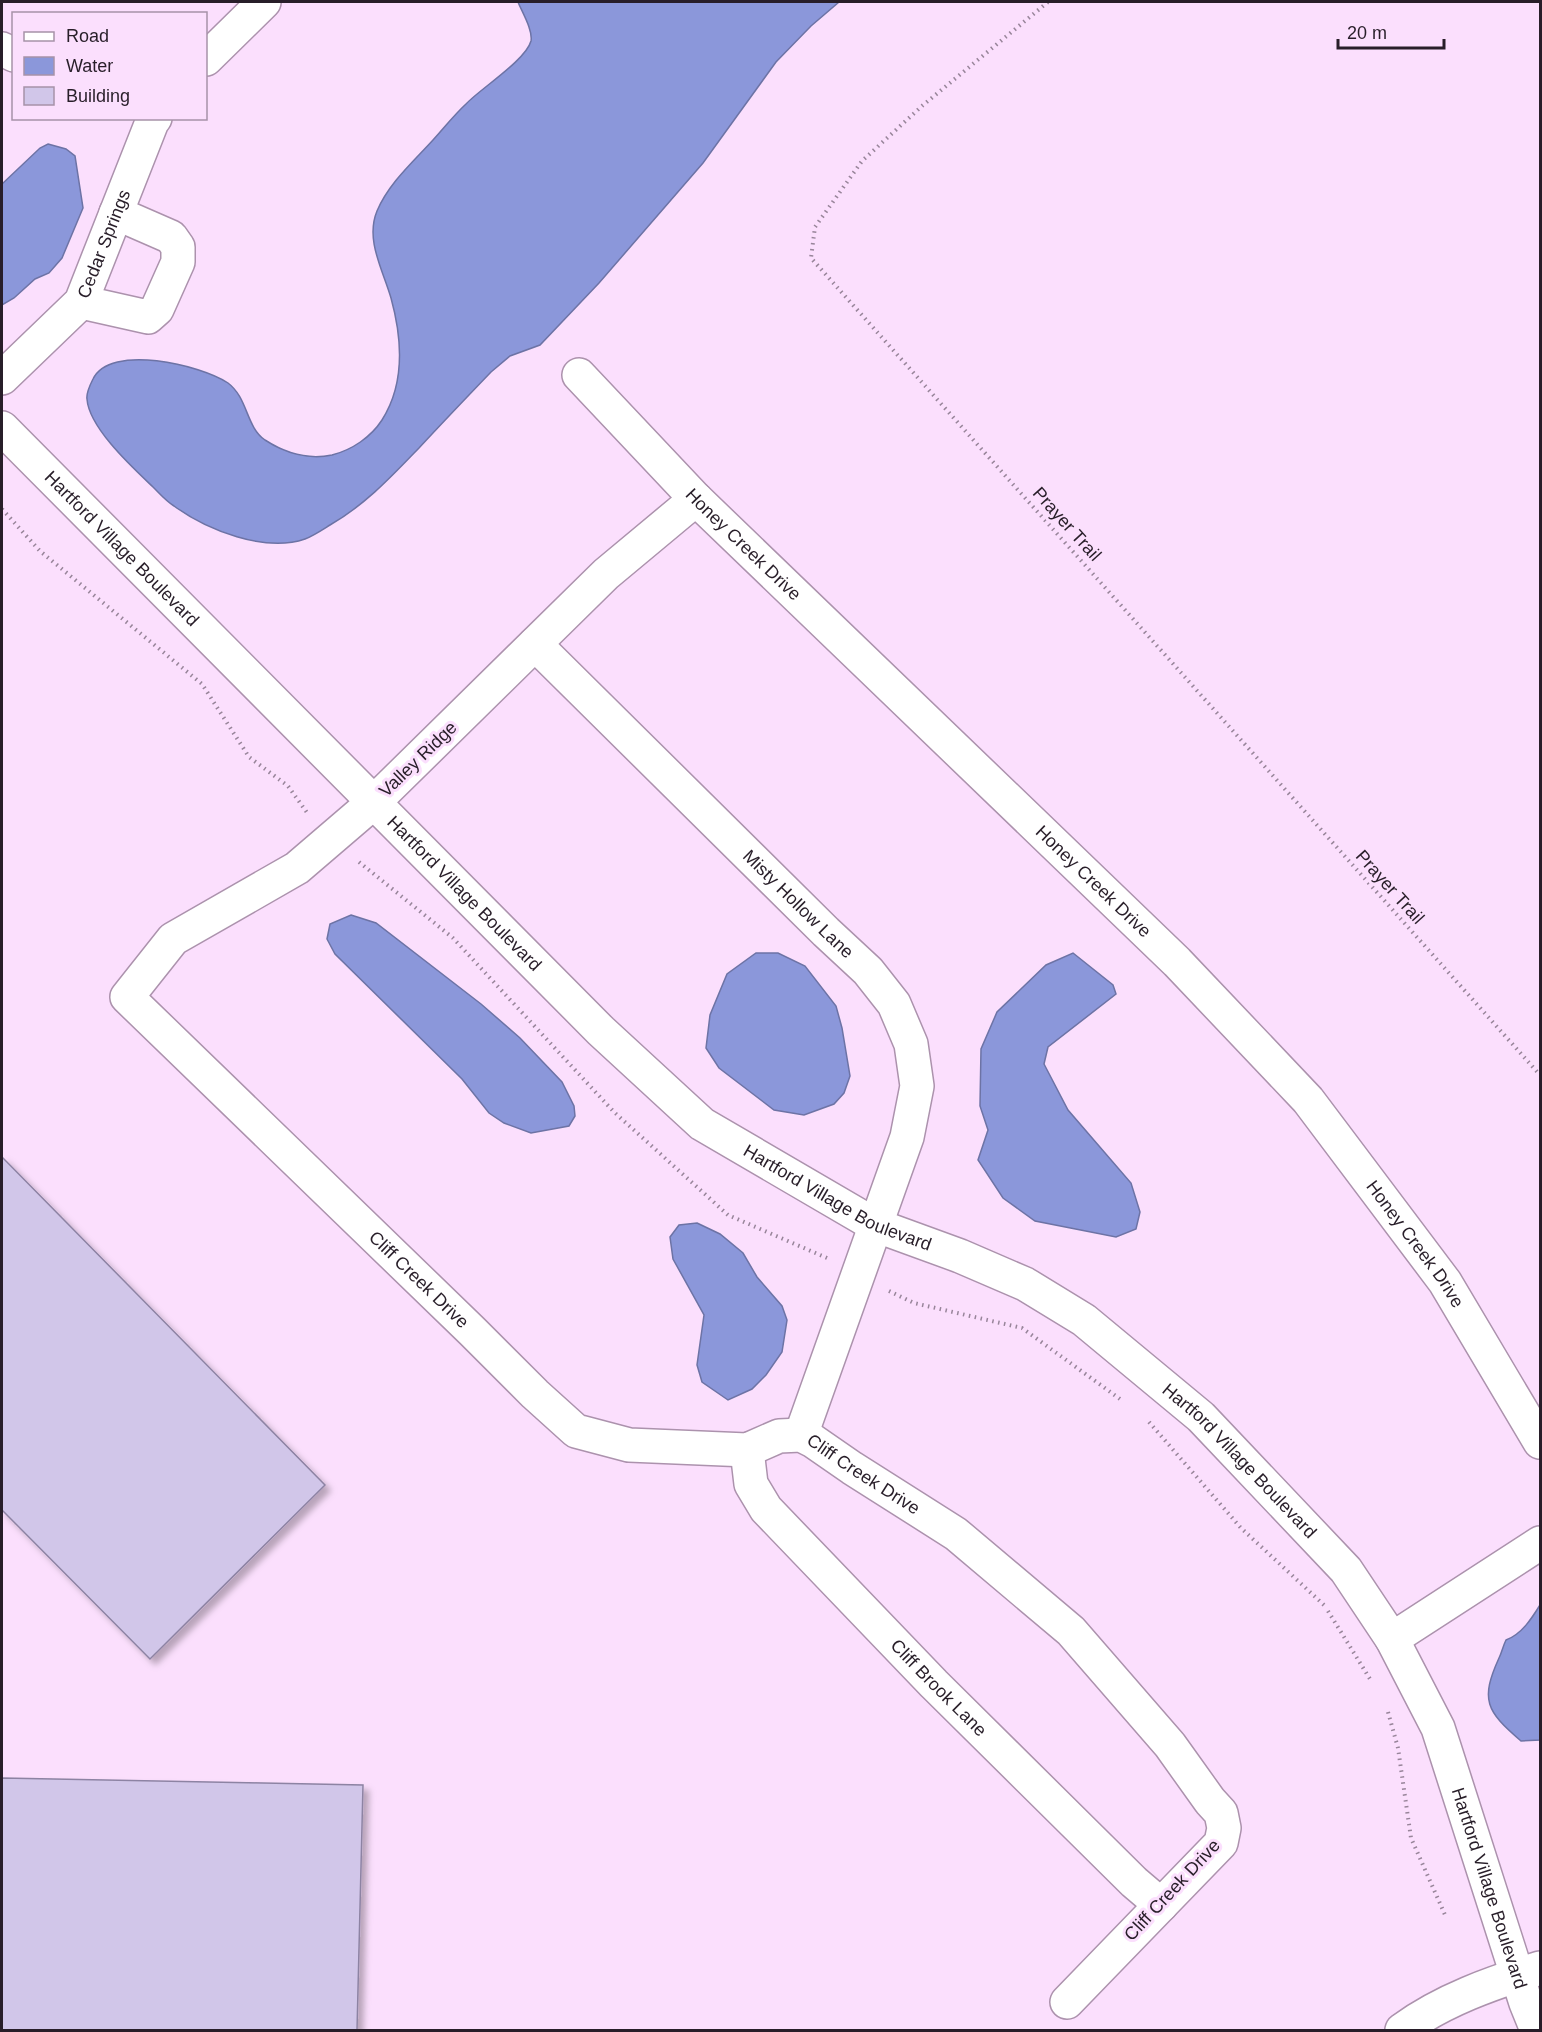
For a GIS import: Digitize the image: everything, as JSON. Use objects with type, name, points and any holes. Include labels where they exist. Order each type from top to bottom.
[{"type":"street","points":[[207,58],[264,2]]},
{"type":"street","name":"Cedar Springs","points":[[2,378],[81,302],[150,120]]},
{"type":"street","points":[[81,302],[148,317],[157,309],[178,262],[178,247],[171,237],[116,213]]},
{"type":"street","name":"Honey Creek Drive","points":[[579,375],[696,499],[1177,962],[1308,1100],[1445,1282],[1540,1442]]},
{"type":"street","name":"Hartford Village Boulevard","points":[[2,428],[601,1031],[702,1124],[875,1225],[960,1256],[1025,1284],[1084,1320],[1201,1417],[1346,1570],[1392,1639],[1438,1728],[1529,1971],[1537,2031]]},
{"type":"street","name":"Valley Ridge","points":[[127,997],[173,939],[297,868],[374,802],[606,574],[696,499]]},
{"type":"street","name":"Misty Hollow Lane","points":[[535,644],[868,971],[894,1004],[911,1044],[918,1086],[908,1137],[801,1435]]},
{"type":"street","name":"Cliff Creek Drive","points":[[127,997],[535,1394],[576,1431],[629,1445],[747,1450],[779,1436],[801,1435],[956,1534],[1071,1631],[1170,1745],[1210,1802],[1221,1813],[1224,1828],[1221,1843],[1067,2002]]},
{"type":"street","name":"Cliff Brook Lane","points":[[747,1450],[751,1484],[766,1509],[934,1684],[1134,1882],[1161,1905]]},
{"type":"street","points":[[1392,1639],[1540,1543]]},
{"type":"street","points":[[1402,2031],[1422,2016],[1468,1993],[1529,1971]]},
{"type":"path","name":"Prayer Trail","points":[[1048,2],[922,106],[862,161],[815,227],[811,258],[1540,1075]]},
{"type":"water","points":[[518,2],[839,2],[811,26],[776,62],[703,163],[599,283],[540,345],[510,356],[491,372],[398,469],[355,509],[318,533],[289,543],[272,543],[237,537],[187,515],[163,497],[103,435],[95,422],[87,397],[93,379],[103,368],[117,362],[136,360],[178,364],[215,376],[228,383],[240,396],[259,434],[273,445],[289,452],[315,457],[332,455],[347,450],[367,437],[378,426],[389,406],[395,391],[399,360],[395,313],[374,244],[374,222],[377,211],[395,182],[457,113],[521,57],[527,49],[531,37],[527,21]]},
{"type":"water","points":[[48,144],[66,149],[75,156],[83,208],[62,258],[49,273],[35,279],[14,298],[2,305],[2,184],[40,148]]},
{"type":"water","points":[[351,915],[376,923],[481,1004],[520,1038],[562,1082],[574,1106],[575,1116],[569,1126],[531,1133],[504,1123],[489,1113],[462,1079],[335,954],[327,939],[330,924]]},
{"type":"water","points":[[756,953],[778,953],[805,966],[836,1006],[850,1076],[844,1093],[834,1104],[804,1115],[774,1110],[719,1068],[706,1048],[710,1015],[727,974]]},
{"type":"water","points":[[1073,953],[1113,985],[1116,994],[1048,1047],[1044,1064],[1068,1110],[1131,1183],[1140,1212],[1136,1229],[1116,1237],[1035,1221],[1003,1198],[978,1160],[988,1130],[980,1106],[981,1049],[997,1012],[1046,965]]},
{"type":"water","points":[[697,1223],[720,1234],[743,1253],[757,1277],[782,1306],[787,1320],[782,1352],[766,1375],[752,1389],[728,1400],[702,1382],[697,1365],[704,1315],[673,1259],[670,1237],[679,1225]]},
{"type":"water","points":[[1540,1605],[1540,1740],[1521,1741],[1494,1713],[1488,1695],[1493,1672],[1506,1640],[1522,1630]]},
{"type":"building","points":[[2,1157],[325,1485],[150,1659],[2,1510]]},
{"type":"building","points":[[2,1778],[363,1785],[357,2030],[2,2030]]}]
